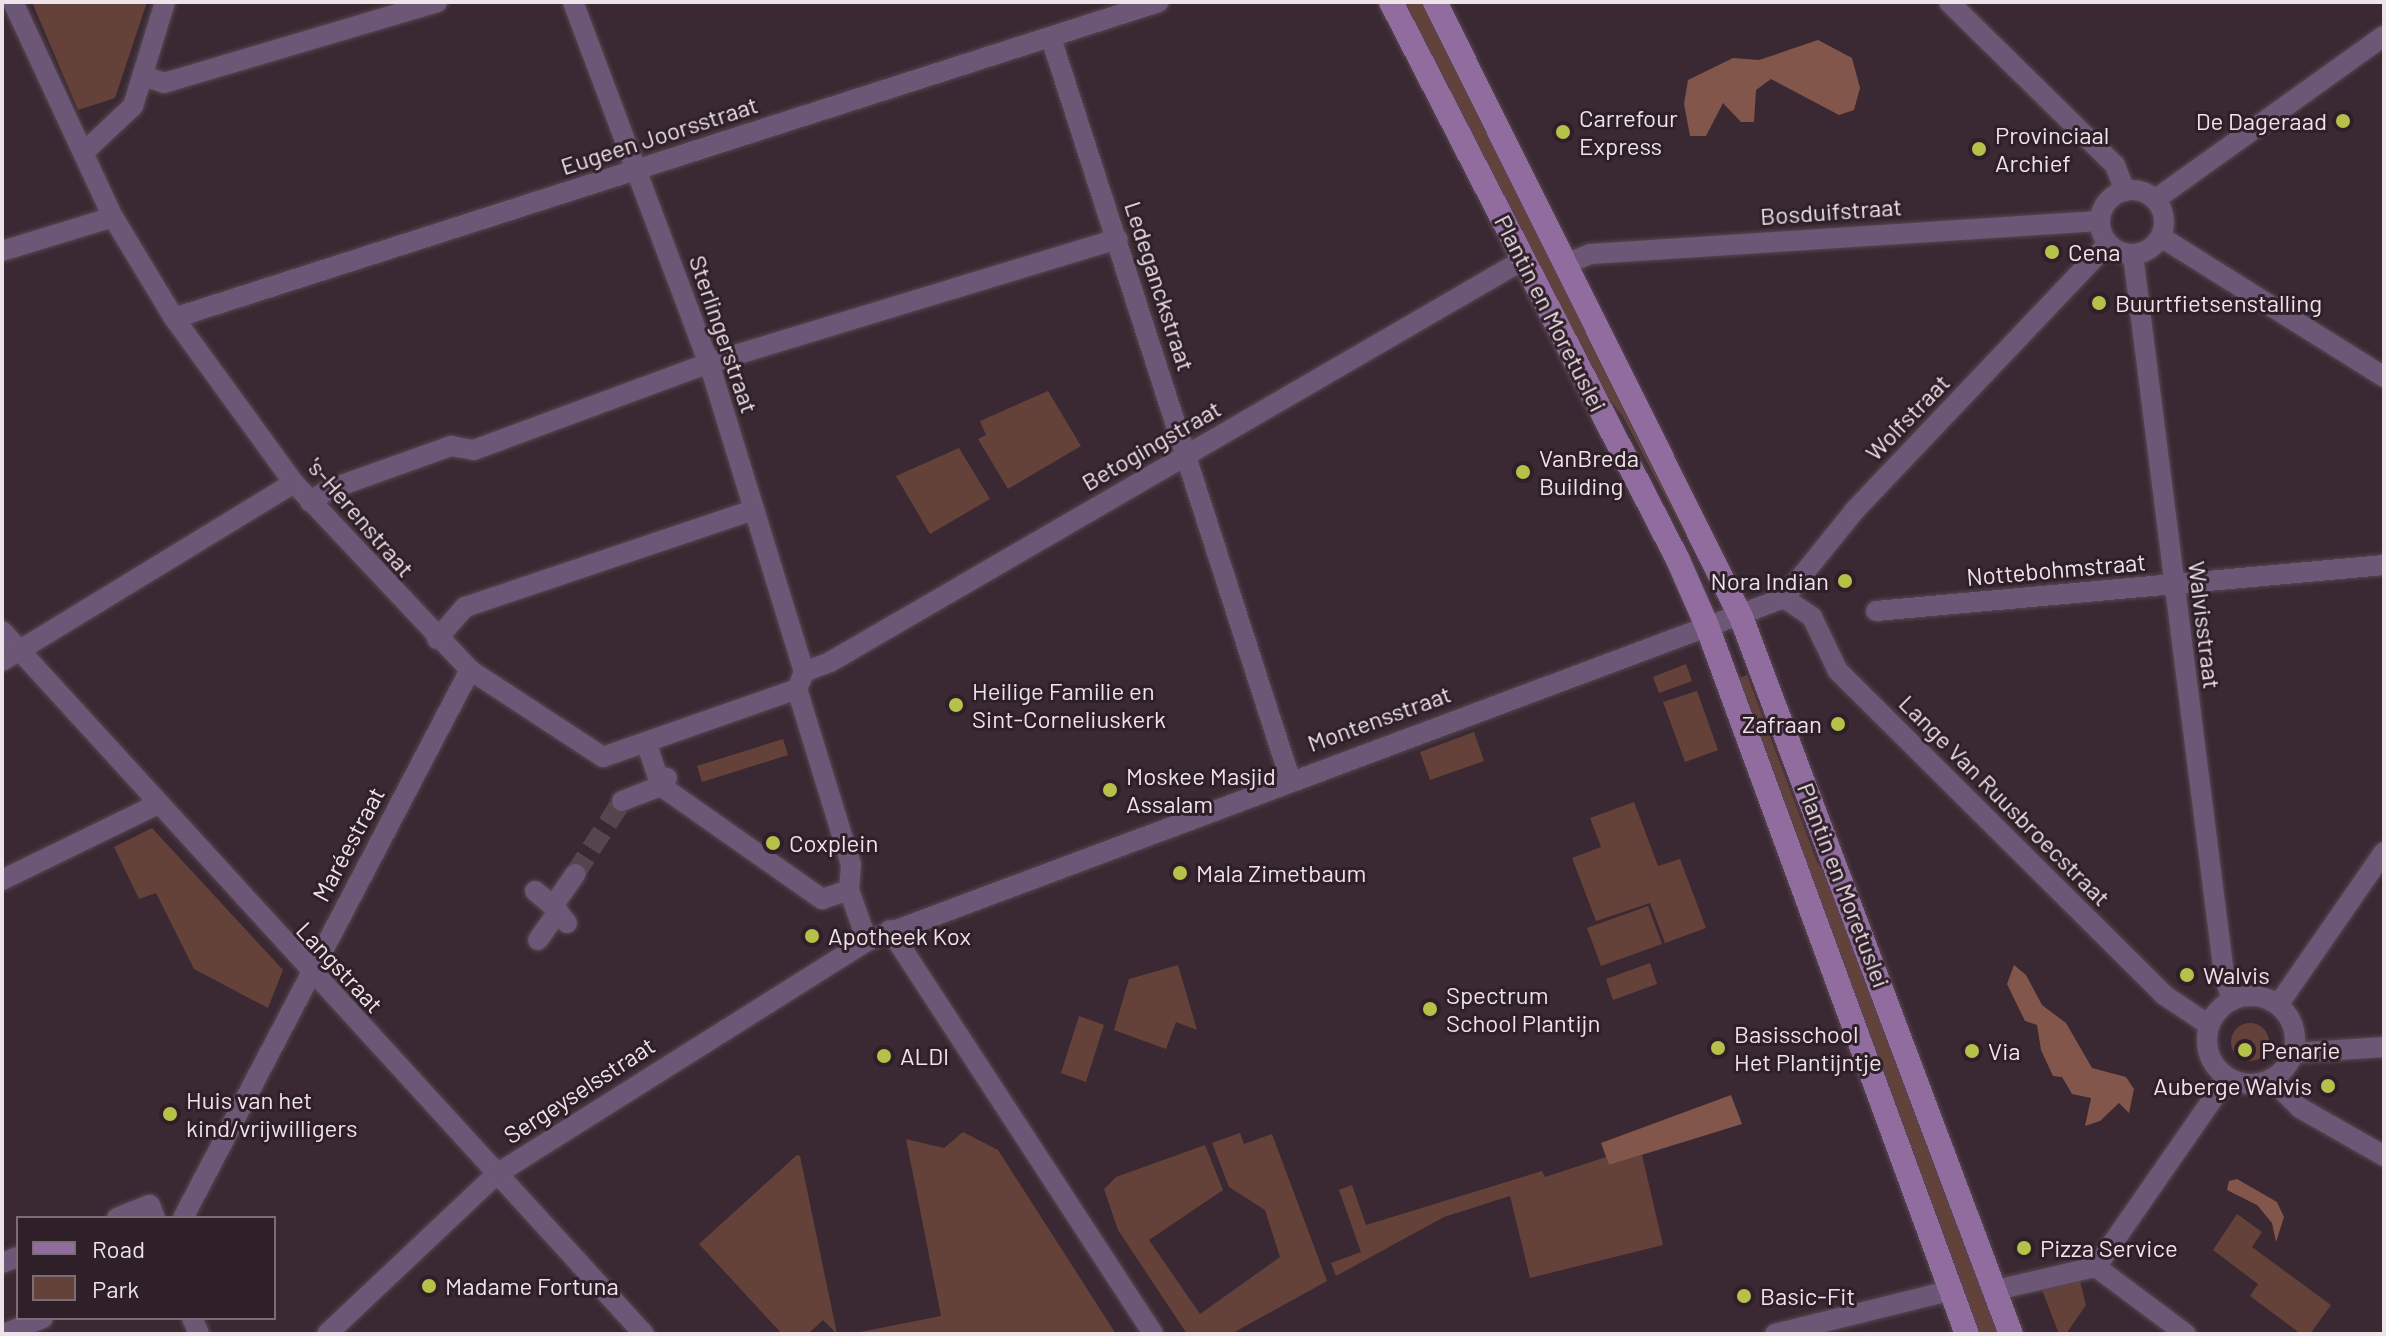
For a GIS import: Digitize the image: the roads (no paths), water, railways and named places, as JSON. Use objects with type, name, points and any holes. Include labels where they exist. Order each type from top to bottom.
[{"type":"main road","name":"Plantin en Moretuslei","points":[[1391,2],[1671,546],[1707,626],[1967,1334]]},
{"type":"main road","name":"Plantin en Moretuslei","points":[[1435,2],[1568,263],[1741,617],[2011,1334]]},
{"type":"street","name":"'s-Herenstraat","points":[[13,2],[113,217],[174,318],[310,502],[437,639],[470,670],[603,757],[646,742]]},
{"type":"street","points":[[83,153],[133,106],[165,2]]},
{"type":"street","points":[[143,76],[164,83],[437,2]]},
{"type":"street","name":"Sterlingerstraat","points":[[573,2],[709,363],[754,510],[851,864],[849,890],[867,941]]},
{"type":"street","name":"Eugeen Joorsstraat","points":[[174,318],[1159,2]]},
{"type":"street","points":[[1949,2],[2115,165],[2125,191]]},
{"type":"street","points":[[2156,199],[2384,36]]},
{"type":"street","name":"Ledeganckstraat","points":[[1051,38],[1290,779]]},
{"type":"street","points":[[2125,191],[2156,199],[2164,218],[2161,237],[2149,250],[2133,255],[2107,244],[2099,221],[2110,198],[2125,191]]},
{"type":"street","points":[[2,251],[113,217]]},
{"type":"street","name":"Bosduifstraat","points":[[1568,263],[1590,254],[2099,221]]},
{"type":"street","points":[[2161,237],[2384,377]]},
{"type":"street","points":[[310,502],[328,490],[451,446],[474,450],[709,363],[1118,239]]},
{"type":"street","name":"Wolfstraat","points":[[1741,617],[1784,598],[1855,510],[2107,244]]},
{"type":"street","name":"Walvisstraat","points":[[2133,255],[2224,974],[2232,1000]]},
{"type":"street","name":"Betogingstraat","points":[[646,742],[800,680],[1523,260]]},
{"type":"street","points":[[11,655],[294,483]]},
{"type":"street","points":[[437,639],[465,607],[754,510]]},
{"type":"street","name":"Nottebohmstraat","points":[[1876,611],[2384,565]]},
{"type":"street","name":"Lange Van Ruusbroecstraat","points":[[1784,598],[1812,617],[1838,671],[2164,995],[2209,1025]]},
{"type":"street","points":[[1707,626],[1741,617]]},
{"type":"street","name":"Montensstraat","points":[[890,930],[1707,626]]},
{"type":"street","name":"Langstraat","points":[[2,631],[11,655],[158,804],[638,1330]]},
{"type":"street","name":"Maréestraat","points":[[185,1215],[470,670]]},
{"type":"street","points":[[646,742],[664,782],[822,899],[849,890]]},
{"type":"street","points":[[622,801],[664,782]]},
{"type":"street","points":[[2,880],[158,804]]},
{"type":"street","points":[[2278,1005],[2384,852]]},
{"type":"street","points":[[538,940],[559,913],[575,874]]},
{"type":"street","points":[[535,891],[559,913]]},
{"type":"street","points":[[890,930],[1153,1334]]},
{"type":"street","name":"Sergeyselsstraat","points":[[327,1334],[497,1174],[867,941],[890,930]]},
{"type":"street","points":[[2256,996],[2278,1005],[2293,1027],[2293,1053],[2271,1079],[2257,1084],[2228,1077],[2209,1055],[2209,1025],[2232,1000],[2256,996]]},
{"type":"street","points":[[2293,1053],[2384,1047]]},
{"type":"street","points":[[1996,1290],[2096,1267],[2228,1077]]},
{"type":"street","points":[[2271,1079],[2300,1108],[2384,1156]]},
{"type":"street","points":[[122,1216],[150,1205],[154,1216]]},
{"type":"street","points":[[2096,1267],[2186,1334]]},
{"type":"street","points":[[1775,1334],[1953,1290]]},
{"type":"street","points":[[4,1334],[38,1320]]},
{"type":"tunnel","points":[[575,874],[622,801]]},
{"type":"place","name":"De Dageraad","points":[[2343,121]]},
{"type":"place","name":"Carrefour Express","points":[[1563,132]]},
{"type":"place","name":"Provinciaal Archief","points":[[1979,149]]},
{"type":"place","name":"Cena","points":[[2052,252]]},
{"type":"place","name":"Buurtfietsenstalling","points":[[2099,303]]},
{"type":"place","name":"VanBreda Building","points":[[1523,472]]},
{"type":"place","name":"Nora Indian","points":[[1845,581]]},
{"type":"place","name":"Heilige Familie en Sint-Corneliuskerk","points":[[956,705]]},
{"type":"place","name":"Zafraan","points":[[1838,724]]},
{"type":"place","name":"Moskee Masjid Assalam","points":[[1110,790]]},
{"type":"place","name":"Coxplein","points":[[773,843]]},
{"type":"place","name":"Mala Zimetbaum","points":[[1180,873]]},
{"type":"place","name":"Apotheek Kox","points":[[812,936]]},
{"type":"place","name":"Walvis","points":[[2187,975]]},
{"type":"place","name":"Spectrum School Plantijn","points":[[1430,1009]]},
{"type":"place","name":"Basisschool Het Plantijntje","points":[[1718,1048]]},
{"type":"place","name":"Penarie","points":[[2245,1050]]},
{"type":"place","name":"Via","points":[[1972,1051]]},
{"type":"place","name":"ALDI","points":[[884,1056]]},
{"type":"place","name":"Auberge Walvis","points":[[2328,1086]]},
{"type":"place","name":"Huis van het kind/vrijwilligers","points":[[170,1114]]},
{"type":"place","name":"Pizza Service","points":[[2024,1248]]},
{"type":"place","name":"Madame Fortuna","points":[[429,1286]]},
{"type":"place","name":"Basic-Fit","points":[[1744,1296]]}]
